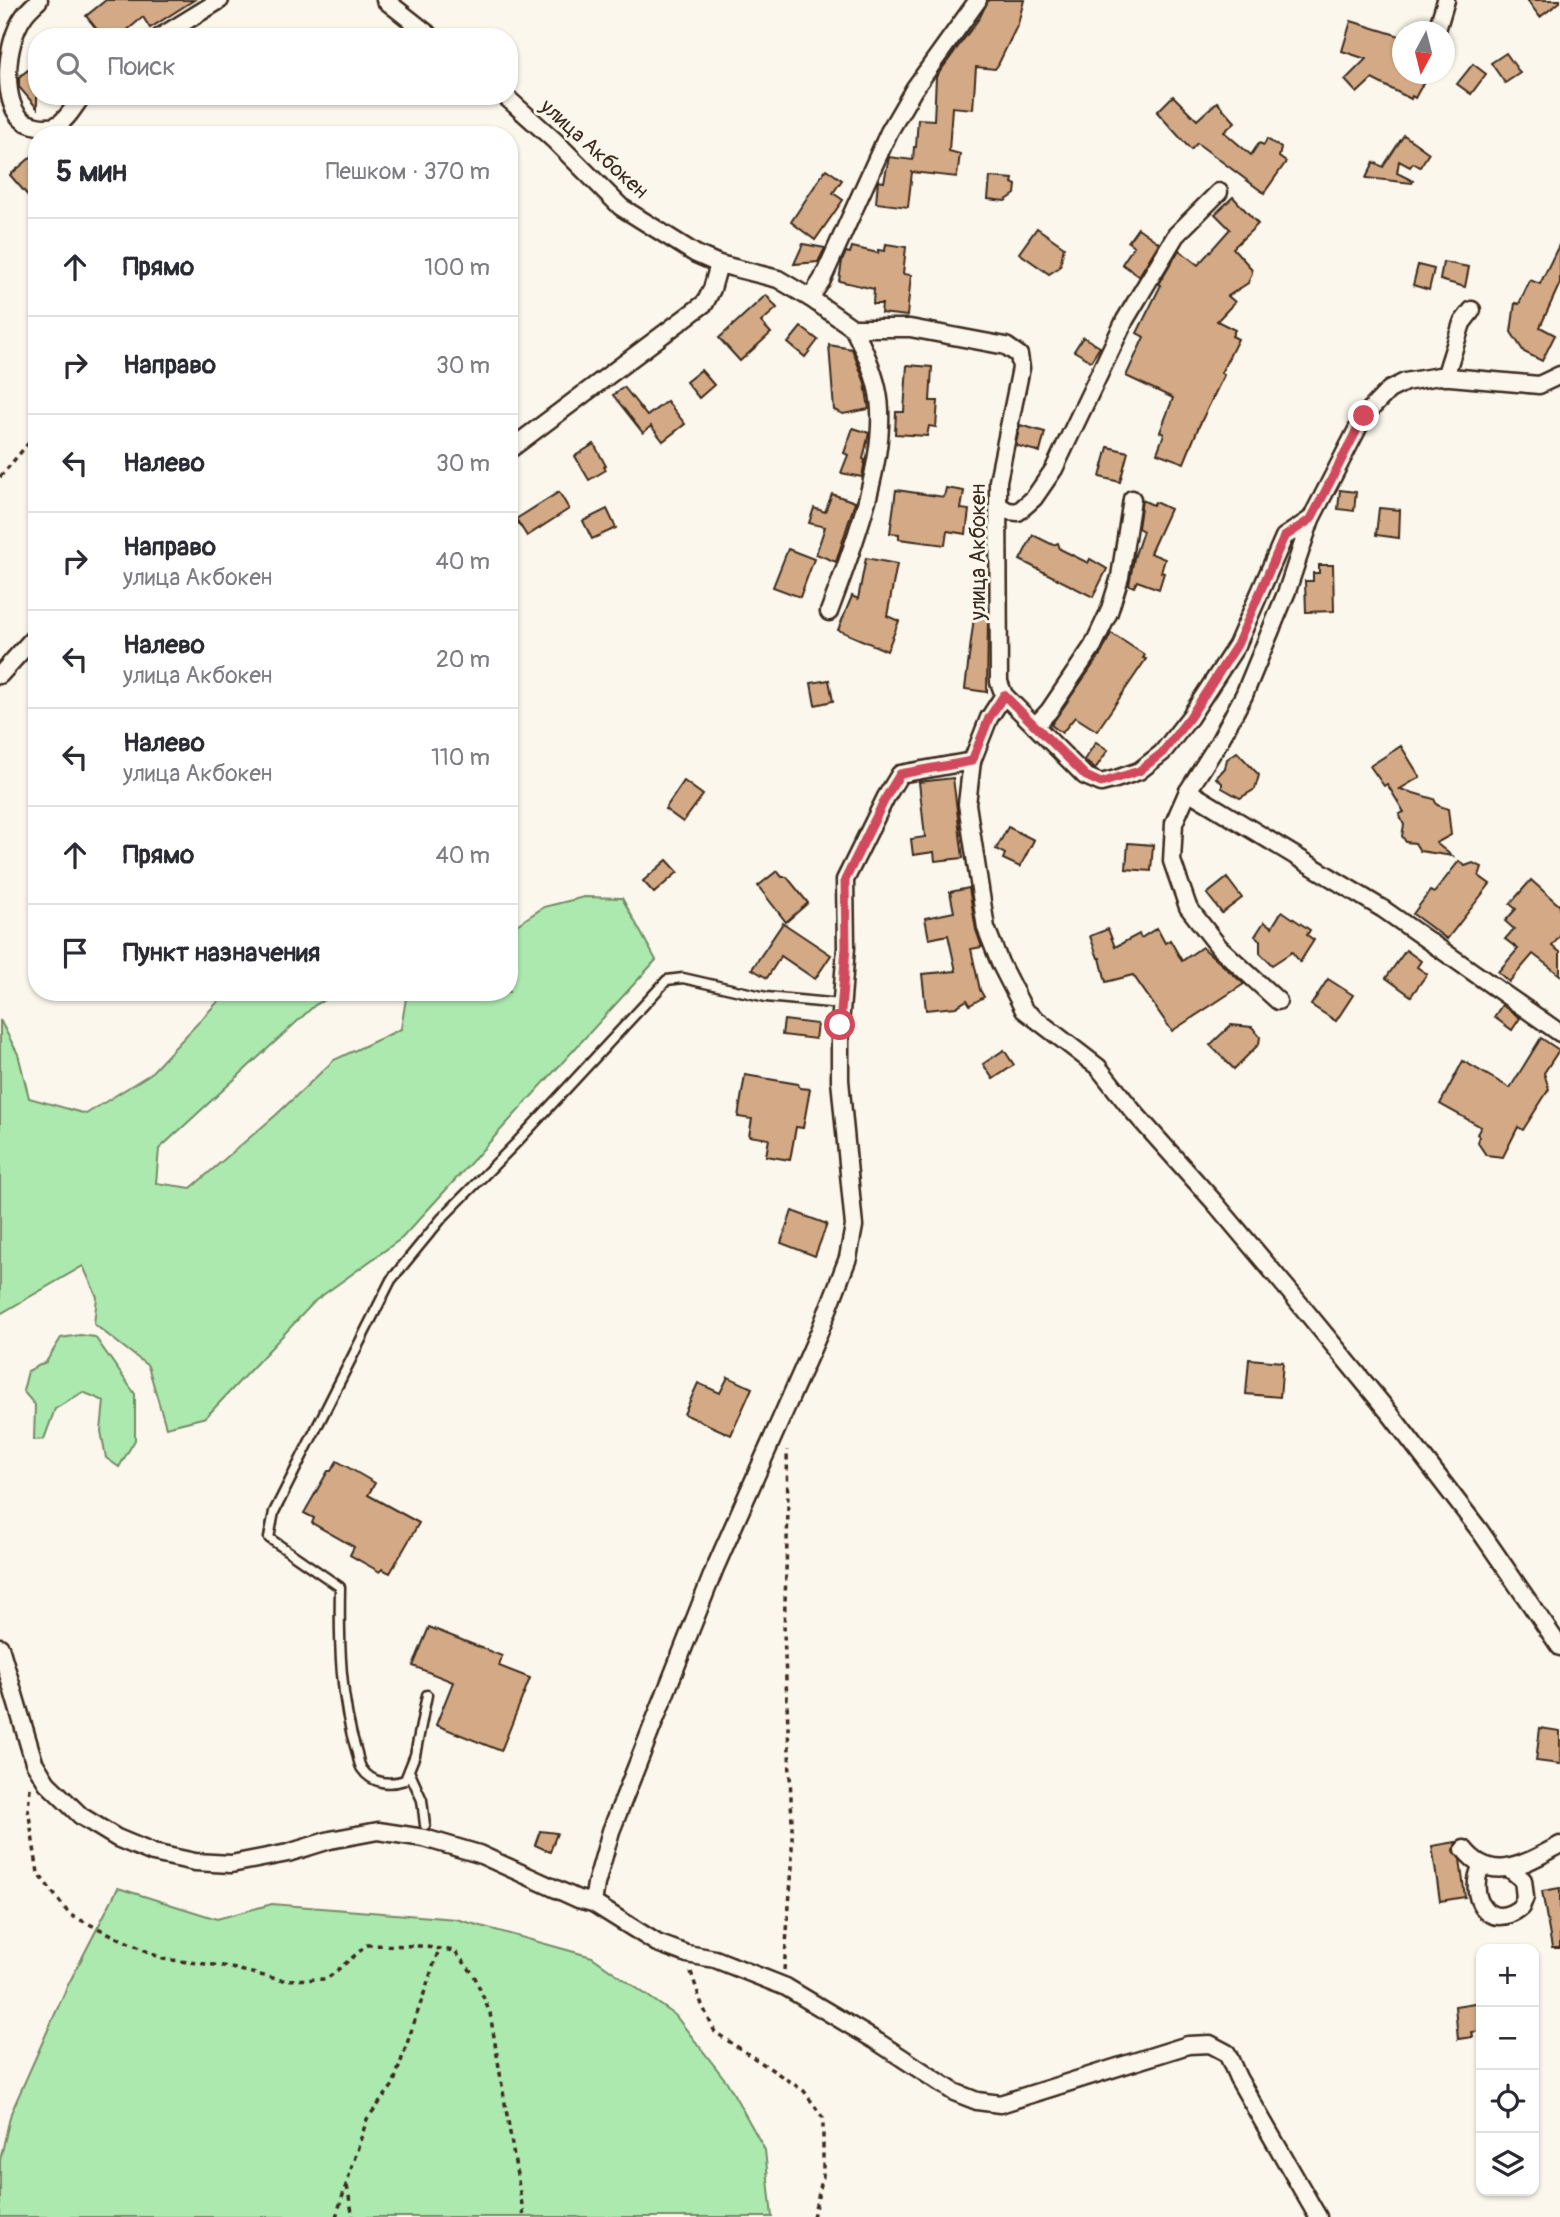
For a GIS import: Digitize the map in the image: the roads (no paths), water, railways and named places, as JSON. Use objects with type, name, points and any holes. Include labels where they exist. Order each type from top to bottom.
[{"type":"street","points":[[39,0],[24,15],[12,36],[5,56],[2,79],[5,105],[13,116],[27,123],[44,126]]},
{"type":"street","points":[[385,0],[421,28]]},
{"type":"street","points":[[810,298],[822,280],[889,132],[914,89],[978,0]]},
{"type":"street","points":[[1440,21],[1446,0]]},
{"type":"street","points":[[174,28],[214,2]]},
{"type":"street","points":[[53,126],[59,124],[75,105]]},
{"type":"street","name":"улица Акбокен","points":[[515,105],[621,206],[696,254],[719,264],[778,279],[853,328],[910,328],[1006,346],[1018,355],[1021,368],[998,481],[999,682],[1004,695]]},
{"type":"street","points":[[998,505],[1008,511],[1018,512],[1041,489],[1055,469],[1125,320],[1176,235],[1219,192]]},
{"type":"street","points":[[518,443],[705,303],[719,264]]},
{"type":"street","points":[[1445,377],[1462,323],[1472,310]]},
{"type":"street","points":[[829,612],[849,559],[873,479],[880,428],[878,390],[866,353],[853,328]]},
{"type":"street","points":[[1278,1002],[1219,947],[1188,907],[1172,862],[1174,823],[1188,791],[1244,695],[1287,591],[1311,519],[1364,416],[1389,390],[1405,382],[1445,377],[1539,385],[1560,375]]},
{"type":"street","points":[[1035,726],[1049,711],[1093,646],[1109,612],[1120,577],[1132,499]]},
{"type":"street","points":[[1311,519],[1284,537],[1237,645],[1190,717],[1162,753],[1139,771],[1101,783],[1086,776],[1004,695],[989,718],[972,761],[967,804],[986,928],[1024,1010],[1098,1067],[1132,1110],[1265,1262],[1391,1415],[1480,1531],[1560,1647]]},
{"type":"street","points":[[0,675],[28,644]]},
{"type":"street","points":[[593,1903],[611,1831],[715,1568],[819,1333],[848,1258],[854,1226],[840,1080],[841,1004],[846,947],[845,880],[900,774],[972,761]]},
{"type":"street","points":[[1188,791],[1383,909],[1560,1033]]},
{"type":"street","points":[[0,1647],[34,1762],[47,1783],[81,1816],[117,1838],[153,1853],[195,1862],[231,1864],[378,1831],[425,1832],[578,1899],[593,1903],[657,1943],[715,1959],[796,1993],[954,2092],[977,2101],[1000,2104],[1188,2045],[1210,2044],[1227,2053],[1243,2088],[1318,2217]]},
{"type":"street","points":[[1464,1849],[1472,1859],[1486,1868],[1515,1868],[1560,1845]]},
{"type":"street","points":[[1482,1865],[1478,1873],[1479,1903],[1492,1914],[1505,1916],[1521,1908],[1525,1897],[1522,1880],[1509,1868]]},
{"type":"lane","points":[[427,1695],[415,1755],[405,1780],[391,1784],[378,1781],[362,1769],[345,1697],[340,1587],[269,1538],[274,1512],[391,1280],[442,1218],[517,1142],[667,980],[683,978],[766,997],[841,1004]]},
{"type":"lane","points":[[409,1771],[422,1800],[425,1832]]}]
